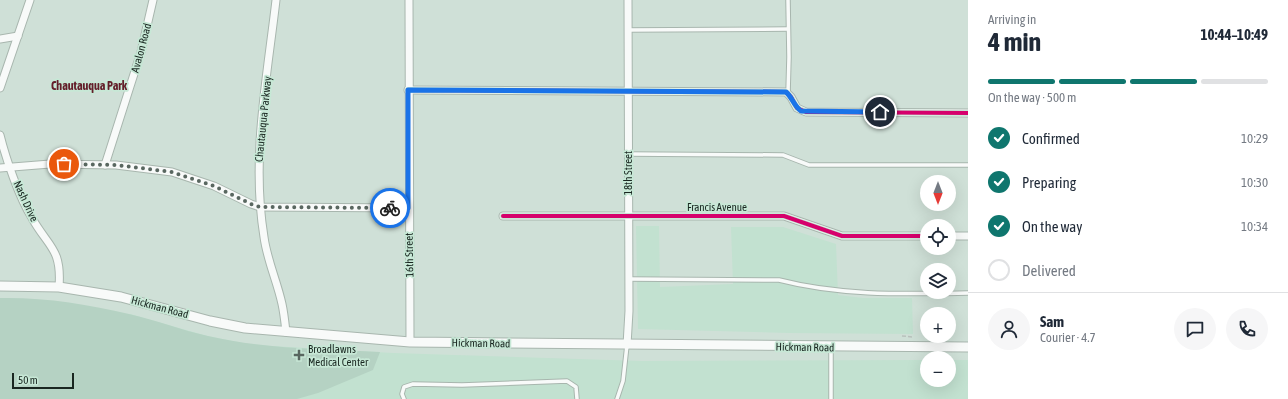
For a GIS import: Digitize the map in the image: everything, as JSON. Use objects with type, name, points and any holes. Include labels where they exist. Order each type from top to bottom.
[{"type":"main road","name":"Hickman Road","points":[[0,286],[59,287],[121,297],[216,323],[245,328],[410,342],[831,347],[968,347]]},
{"type":"street","points":[[0,88],[30,0]]},
{"type":"street","name":"Avalon Road","points":[[105,165],[141,52],[153,0]]},
{"type":"street","name":"Chautauqua Parkway","points":[[276,0],[260,132],[258,176],[265,244],[271,271],[282,305],[286,332]]},
{"type":"street","name":"16th Street","points":[[409,0],[408,208],[410,342]]},
{"type":"street","name":"18th Street","points":[[627,345],[628,0]]},
{"type":"street","points":[[0,39],[18,36]]},
{"type":"street","points":[[408,90],[786,92],[797,108],[806,112],[968,113]]},
{"type":"street","name":"Nash Drive","points":[[0,135],[31,218],[56,253],[60,272],[59,287]]},
{"type":"street","points":[[0,168],[50,164],[105,165],[172,172],[214,186],[260,207],[408,208]]},
{"type":"street","name":"Francis Avenue","points":[[503,216],[784,216],[842,236],[920,236]]},
{"type":"street","points":[[956,236],[968,236]]},
{"type":"lane","points":[[788,0],[788,94]]},
{"type":"lane","points":[[628,30],[788,29]]},
{"type":"lane","points":[[628,154],[783,155],[809,165],[968,165]]},
{"type":"lane","points":[[628,279],[779,280],[803,287],[888,294],[968,292]]},
{"type":"lane","points":[[616,399],[623,381],[627,345]]},
{"type":"lane","points":[[831,347],[831,399]]},
{"type":"lane","points":[[404,399],[402,394],[404,387],[413,384],[462,385],[567,381],[576,387],[577,399]]},
{"type":"path","points":[[902,336],[913,337]]},
{"type":"shaded area","points":[[636,226],[659,226],[660,287],[733,284],[731,227],[783,227],[836,244],[838,295],[863,298],[912,298],[913,334],[789,333],[638,329]]},
{"type":"shaded area","points":[[0,298],[48,300],[97,307],[139,316],[208,336],[250,344],[294,348],[380,352],[373,370],[318,393],[297,399],[0,399]]},
{"type":"shaded area","name":"Broadlawns Medical Center","points":[[130,314],[207,336],[253,345],[393,353],[642,361],[920,360],[920,387],[956,387],[956,360],[968,360],[968,399],[131,399],[119,339]]},
{"type":"cycle path","points":[[408,90],[786,92],[791,97],[797,108],[806,112],[968,113]]},
{"type":"cycle path","points":[[503,216],[784,216],[842,236],[920,236]]},
{"type":"way so far","points":[[64,164],[116,165],[172,172],[214,186],[260,207],[390,208]]},
{"type":"place","name":"Broadlawns Medical Center","points":[[299,355]]},
{"type":"district","name":"Chautauqua Park","points":[[89,86]]},
{"type":"route","points":[[390,208],[408,208],[408,90],[786,92],[791,97],[797,108],[801,111],[880,112]]}]
